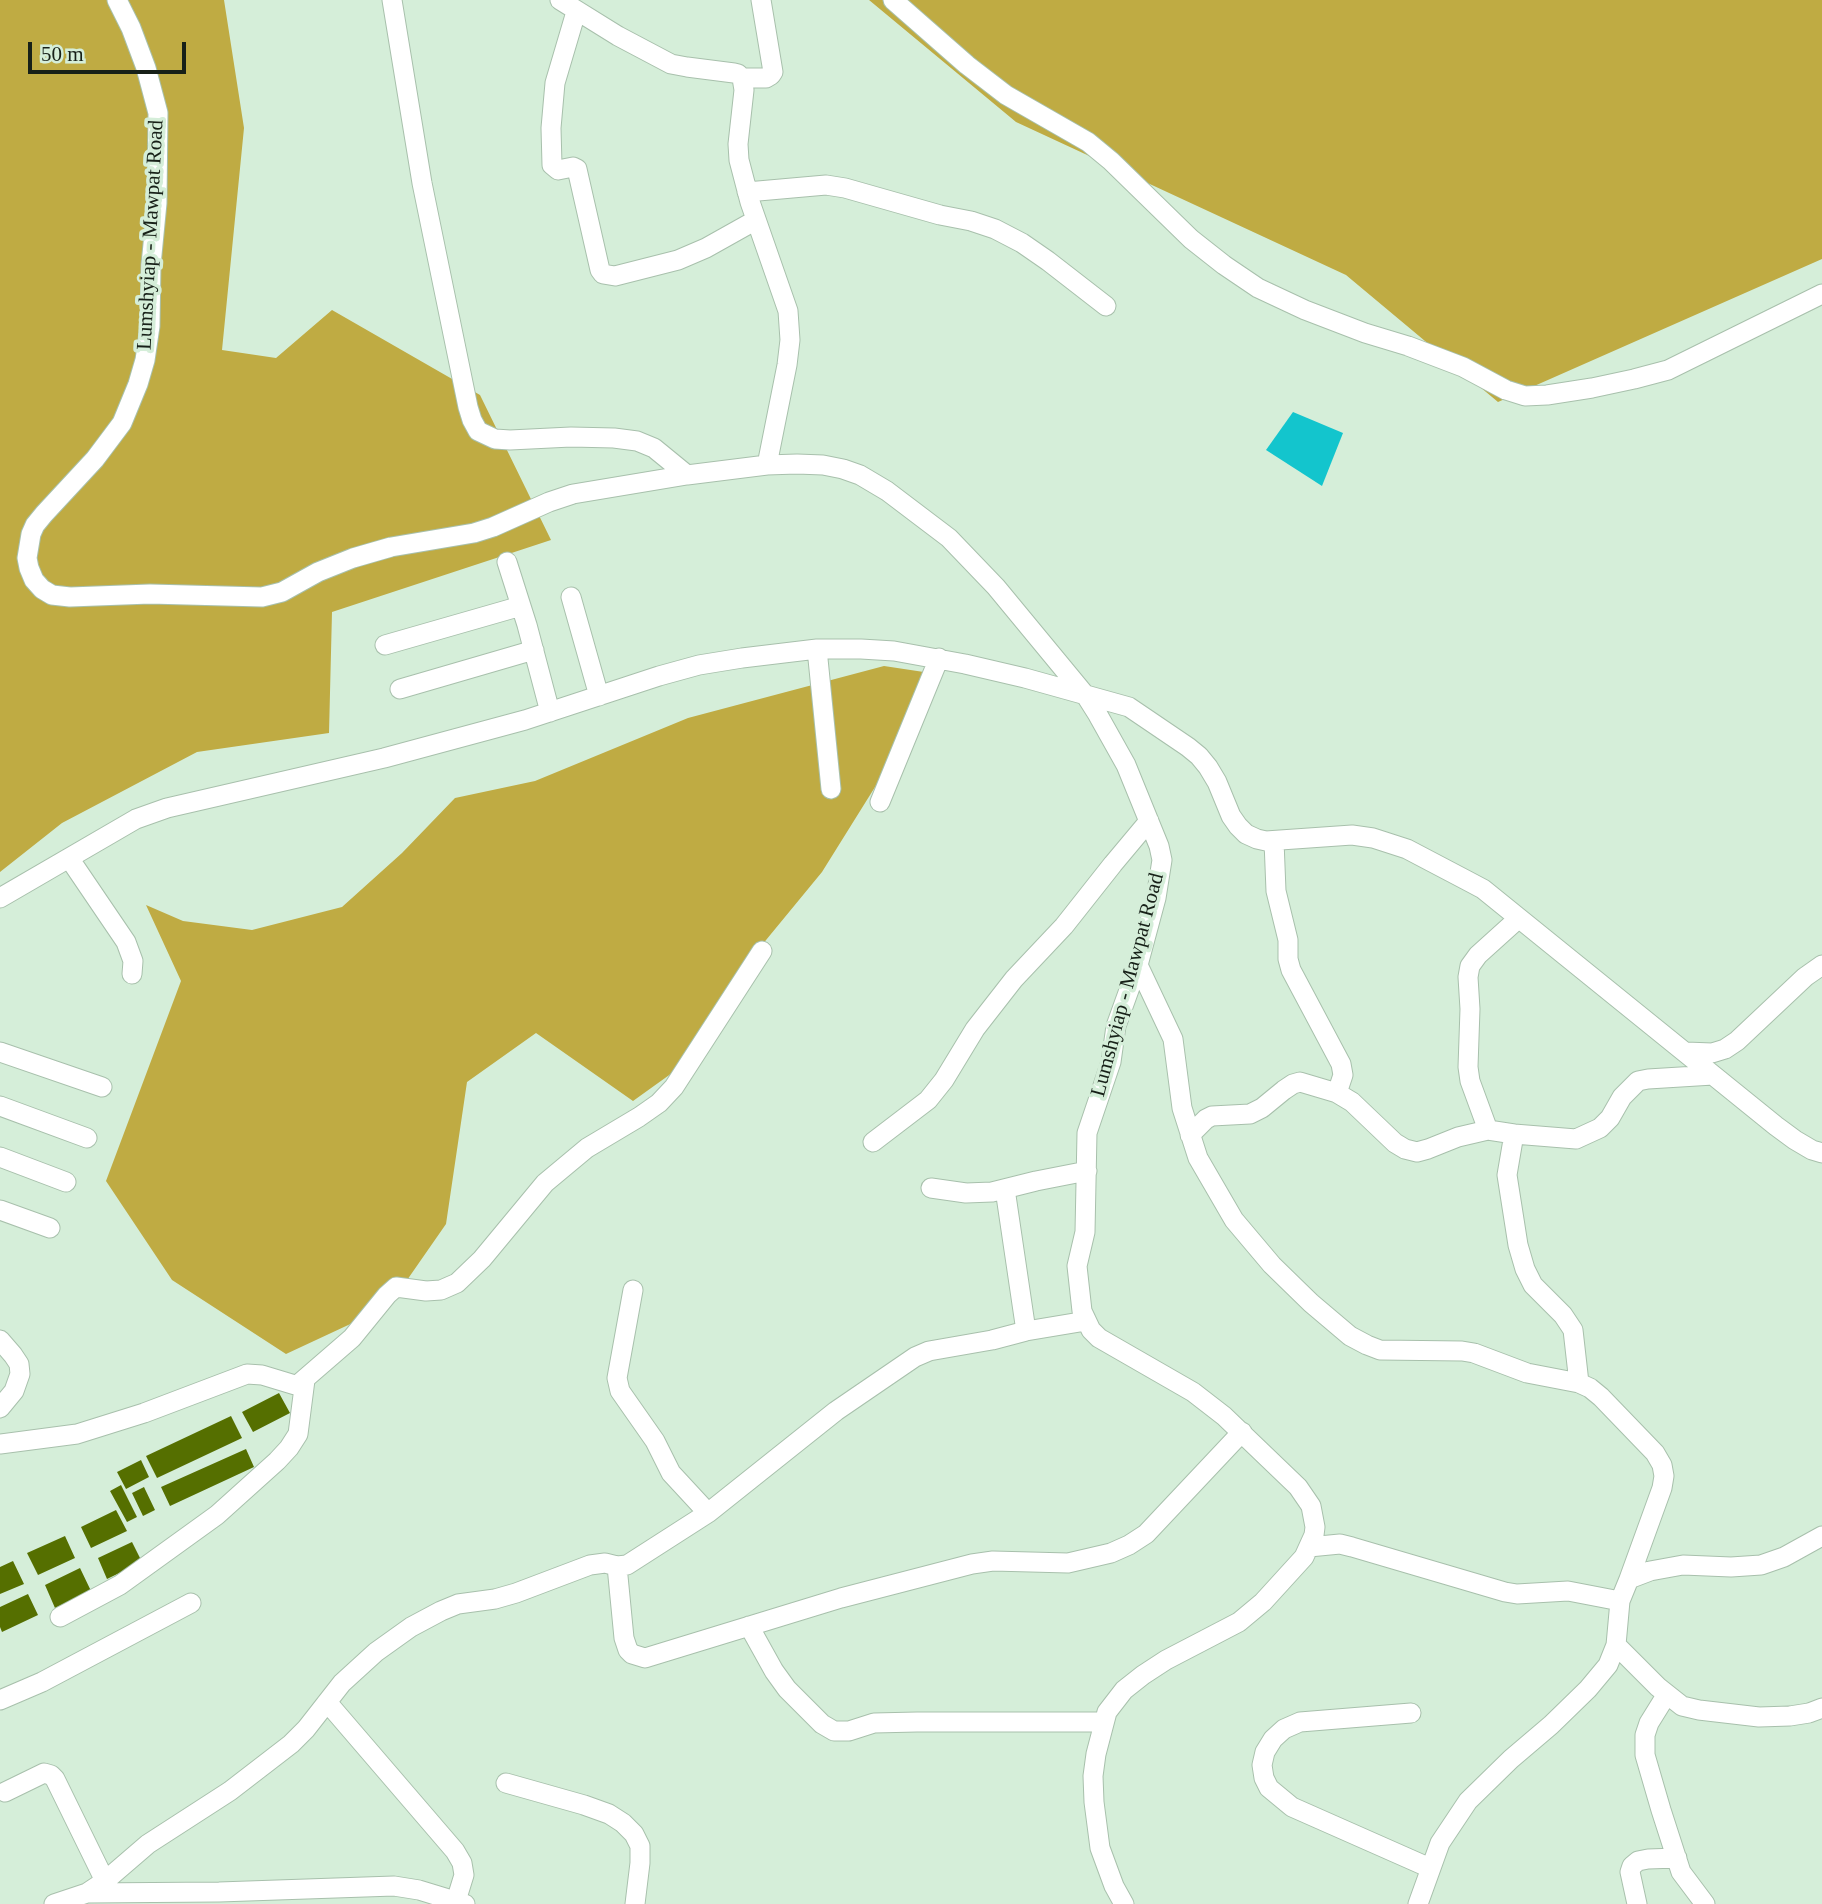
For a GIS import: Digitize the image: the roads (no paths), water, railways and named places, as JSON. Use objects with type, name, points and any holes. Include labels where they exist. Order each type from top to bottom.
[{"type":"street","name":"Lumshyiap - Mawpat Road","points":[[117,0],[146,68],[158,113],[157,203],[151,265],[150,326],[145,360],[122,423],[95,458],[35,525],[27,558],[34,580],[52,595],[70,597],[161,594],[262,597],[282,592],[318,572],[353,558],[391,547],[474,533],[573,494],[687,475],[797,464],[843,469],[860,475],[887,491],[949,538],[996,587],[1086,696],[1126,765],[1162,860],[1161,874],[1138,965],[1116,1026],[1111,1062],[1087,1133],[1085,1232],[1077,1266],[1082,1311],[1086,1321]]},
{"type":"street","points":[[393,0],[422,183],[468,407],[478,431],[485,436],[503,440],[614,438],[637,441],[660,452],[687,475]]},
{"type":"street","points":[[560,0],[576,12],[670,64],[734,73],[742,78],[744,90],[738,144],[743,178],[788,311],[790,340],[767,465]]},
{"type":"street","points":[[742,78],[766,78],[773,72],[761,0]]},
{"type":"street","points":[[893,0],[967,65],[1006,94],[1088,142],[1191,239],[1258,288],[1329,320],[1463,367],[1506,390],[1525,396],[1547,395],[1624,382],[1668,370],[1822,294]]},
{"type":"street","points":[[576,12],[555,83],[551,128],[552,165],[558,170],[573,166],[578,169],[603,274],[615,276],[678,260],[757,220]]},
{"type":"street","points":[[747,192],[826,185],[971,221],[995,229],[1022,243],[1107,306]]},
{"type":"street","points":[[508,562],[550,712]]},
{"type":"street","points":[[571,597],[599,696]]},
{"type":"street","points":[[385,645],[521,606]]},
{"type":"street","points":[[817,649],[831,789]]},
{"type":"street","points":[[0,898],[136,819],[167,808],[384,758],[550,712],[699,665],[817,649],[894,651],[939,658],[1025,678],[1129,707],[1188,747],[1208,766],[1231,816],[1238,826],[1256,839],[1274,841],[1352,835],[1373,838],[1407,849],[1483,889],[1630,1010],[1795,1140],[1822,1153]]},
{"type":"street","points":[[400,690],[534,650]]},
{"type":"street","points":[[880,802],[939,658]]},
{"type":"street","points":[[873,1142],[928,1100],[944,1080],[975,1029],[1014,979],[1064,926],[1149,821]]},
{"type":"street","points":[[1274,841],[1276,891],[1288,940],[1288,960],[1341,1064],[1343,1075],[1337,1093]]},
{"type":"street","points":[[69,858],[131,952],[132,974]]},
{"type":"street","points":[[1488,1130],[1469,1074],[1468,976],[1470,966],[1478,955],[1519,918]]},
{"type":"street","points":[[0,1444],[77,1434],[144,1413],[247,1374],[262,1374],[295,1385],[305,1380],[352,1338],[396,1287],[426,1291],[441,1290],[457,1283],[482,1259],[545,1183],[587,1147],[659,1103],[674,1087],[762,951]]},
{"type":"street","points":[[1138,965],[1173,1039],[1182,1108],[1198,1158],[1234,1220],[1311,1303],[1350,1336],[1380,1349],[1474,1353],[1512,1368],[1579,1383],[1590,1388],[1655,1452],[1662,1465],[1662,1488],[1620,1601],[1616,1645],[1608,1665],[1551,1725],[1468,1801],[1440,1843],[1418,1904]]},
{"type":"street","points":[[1686,1052],[1712,1053],[1726,1049],[1738,1041],[1805,976],[1822,965]]},
{"type":"street","points":[[0,1052],[103,1087]]},
{"type":"street","points":[[1190,1135],[1212,1116],[1250,1114],[1300,1082],[1337,1093],[1352,1102],[1395,1143],[1418,1152],[1458,1137],[1488,1130],[1576,1139],[1588,1135],[1610,1118],[1622,1097],[1638,1081],[1713,1075]]},
{"type":"street","points":[[0,1106],[87,1138]]},
{"type":"street","points":[[1514,1134],[1507,1175],[1518,1245],[1533,1285],[1563,1315],[1573,1330],[1579,1383]]},
{"type":"street","points":[[0,1157],[66,1182]]},
{"type":"street","points":[[931,1188],[966,1193],[992,1192],[1087,1171]]},
{"type":"street","points":[[1005,1189],[1026,1331]]},
{"type":"street","points":[[0,1210],[50,1228]]},
{"type":"street","points":[[632,1290],[617,1378],[620,1391],[655,1441],[671,1473],[708,1513]]},
{"type":"street","points":[[54,1904],[87,1893],[105,1881],[148,1843],[230,1790],[291,1745],[342,1683],[376,1652],[441,1611],[458,1604],[516,1593],[590,1564],[627,1564],[708,1513],[836,1411],[915,1357],[929,1351],[1086,1321],[1099,1338],[1210,1403],[1293,1482],[1311,1506],[1315,1527],[1304,1557],[1263,1602],[1231,1627],[1166,1660],[1143,1675],[1124,1690],[1107,1712],[1094,1765],[1094,1802],[1100,1848],[1110,1878],[1124,1904]]},
{"type":"street","points":[[0,1340],[19,1364],[20,1374],[13,1391],[0,1409]]},
{"type":"street","points":[[60,1617],[120,1586],[217,1515],[277,1461],[298,1434],[305,1380]]},
{"type":"street","points":[[617,1566],[624,1638],[632,1654],[645,1658],[841,1598],[972,1564],[993,1561],[1068,1563],[1111,1553],[1146,1534],[1242,1432]]},
{"type":"street","points":[[1629,1579],[1650,1571],[1684,1565],[1761,1565],[1784,1557],[1822,1536]]},
{"type":"street","points":[[1309,1547],[1340,1544],[1352,1546],[1505,1592],[1517,1594],[1568,1591],[1620,1601]]},
{"type":"street","points":[[0,1700],[42,1682],[191,1603]]},
{"type":"street","points":[[749,1626],[787,1689],[822,1724],[834,1731],[849,1731],[874,1723],[1103,1722]]},
{"type":"street","points":[[1616,1645],[1658,1687],[1682,1706],[1759,1717],[1790,1716],[1822,1708]]},
{"type":"street","points":[[1667,1694],[1648,1723],[1645,1735],[1646,1755],[1681,1872],[1704,1904]]},
{"type":"street","points":[[87,1893],[394,1886],[419,1890],[461,1903],[464,1875],[456,1851],[327,1702]]},
{"type":"street","points":[[1411,1713],[1300,1723],[1284,1730],[1273,1740],[1265,1752],[1262,1765],[1269,1788],[1292,1807],[1430,1868]]},
{"type":"street","points":[[5,1792],[44,1773],[51,1775],[105,1881]]},
{"type":"street","points":[[506,1783],[584,1805],[610,1814],[623,1823],[634,1834],[640,1846],[635,1904]]},
{"type":"street","points":[[1637,1904],[1630,1872],[1632,1866],[1638,1861],[1648,1859],[1677,1858]]},
{"type":"water","points":[[1293,412],[1343,433],[1322,486],[1266,450]]}]
